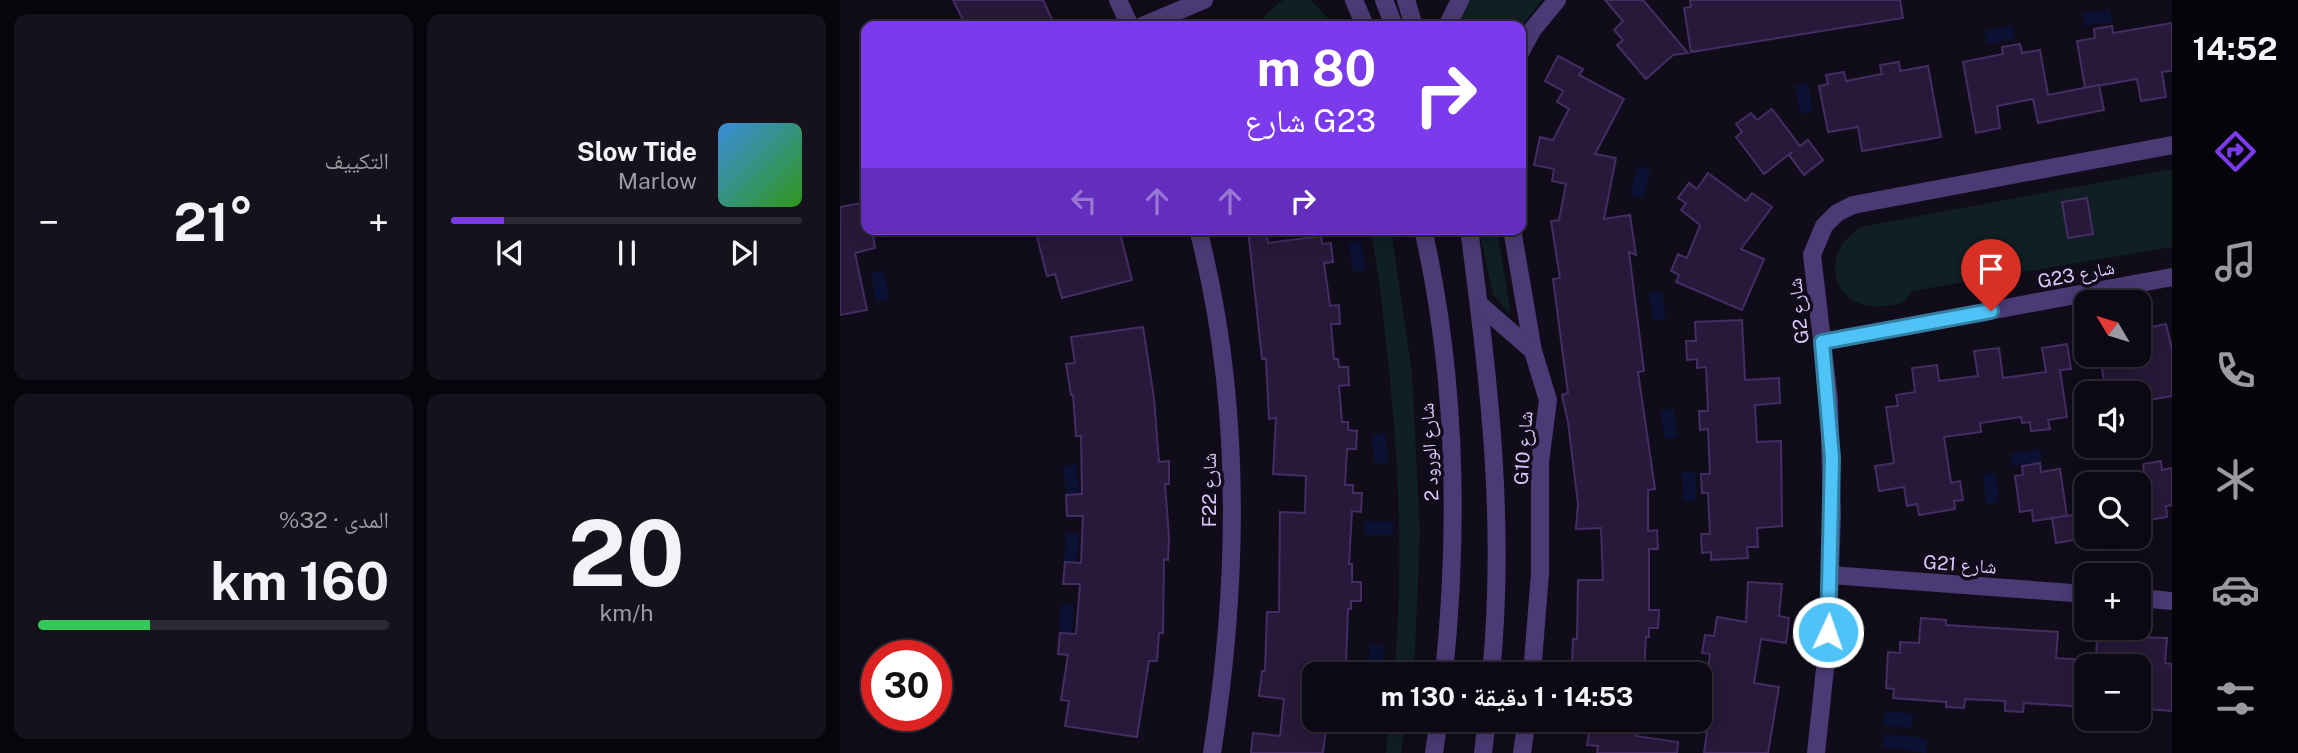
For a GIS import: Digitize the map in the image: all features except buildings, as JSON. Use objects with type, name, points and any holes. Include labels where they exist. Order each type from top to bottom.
[{"type":"street","points":[[1118,0],[1128,21]]},
{"type":"street","points":[[1154,21],[1204,0]]},
{"type":"street","points":[[1354,0],[1363,21]]},
{"type":"street","points":[[1384,0],[1392,21]]},
{"type":"street","points":[[1406,0],[1413,21]]},
{"type":"street","points":[[1450,21],[1461,0]]},
{"type":"street","points":[[1526,42],[1557,0]]},
{"type":"street","name":"G2 شارع","points":[[1816,753],[1827,650],[1832,458],[1812,255],[1824,226],[1837,213],[1853,205],[2172,145]]},
{"type":"street","name":"F22 شارع","points":[[1199,235],[1220,342],[1230,445],[1229,601],[1212,753]]},
{"type":"street","name":"شارع الورود 2","points":[[1424,235],[1439,318],[1452,474],[1453,551],[1445,662]]},
{"type":"street","points":[[1470,235],[1497,486],[1498,551],[1492,662]]},
{"type":"street","name":"G10 شارع","points":[[1513,235],[1533,351],[1548,400],[1541,462],[1540,573],[1533,662]]},
{"type":"street","name":"G23 شارع","points":[[1822,342],[2172,277]]},
{"type":"street","points":[[1479,304],[1533,351]]},
{"type":"street","name":"G21 شارع","points":[[1830,575],[2074,593]]},
{"type":"street","points":[[2151,599],[2172,601]]},
{"type":"street","points":[[1434,753],[1437,732]]},
{"type":"street","points":[[1483,753],[1485,732]]},
{"type":"street","points":[[1522,753],[1525,732]]},
{"type":"shaded area","points":[[1283,0],[1311,0],[1330,21],[1264,21],[1265,15]]},
{"type":"shaded area","points":[[1469,0],[1542,0],[1526,21],[1458,21]]},
{"type":"shaded area","points":[[2172,169],[2172,247],[1912,291],[1903,303],[1881,306],[1864,305],[1847,296],[1835,275],[1835,263],[1845,241],[1865,226]]},
{"type":"shaded area","points":[[1370,235],[1392,235],[1412,373],[1420,532],[1415,662],[1395,662],[1399,596],[1397,478],[1383,311]]},
{"type":"shaded area","points":[[1480,235],[1498,235],[1511,315],[1493,295]]},
{"type":"shaded area","points":[[1388,732],[1404,732],[1401,753],[1386,753]]},
{"type":"water","points":[[2110,9],[2112,22],[2084,26],[2082,13]]},
{"type":"water","points":[[2013,25],[2015,39],[1987,44],[1984,31]]},
{"type":"water","points":[[1808,83],[1813,112],[1800,114],[1795,85]]},
{"type":"water","points":[[1638,166],[1651,170],[1643,198],[1630,194]]},
{"type":"water","points":[[1361,241],[1366,270],[1353,272],[1348,243]]},
{"type":"water","points":[[884,271],[889,299],[876,302],[871,273]]},
{"type":"water","points":[[1662,291],[1666,319],[1653,321],[1649,293]]},
{"type":"water","points":[[1673,408],[1678,437],[1665,439],[1660,411]]},
{"type":"water","points":[[1385,433],[1388,462],[1375,464],[1372,435]]},
{"type":"water","points":[[2040,449],[2042,462],[2013,466],[2011,453]]},
{"type":"water","points":[[1076,464],[1079,493],[1066,495],[1063,466]]},
{"type":"water","points":[[1682,472],[1695,472],[1696,500],[1683,501]]},
{"type":"water","points":[[1996,473],[1999,502],[1986,504],[1983,475]]},
{"type":"water","points":[[1364,521],[1393,522],[1393,535],[1364,535]]},
{"type":"water","points":[[1066,533],[1079,533],[1077,562],[1064,561]]},
{"type":"water","points":[[1061,604],[1074,605],[1072,634],[1059,633]]},
{"type":"water","points":[[1370,644],[1384,646],[1382,662],[1369,662]]},
{"type":"water","points":[[1885,711],[1913,714],[1912,728],[1883,725]]},
{"type":"water","points":[[1883,734],[1927,738],[1926,753],[1882,747]]},
{"type":"route","points":[[1828,632],[1832,458],[1822,342],[1991,311]]}]
